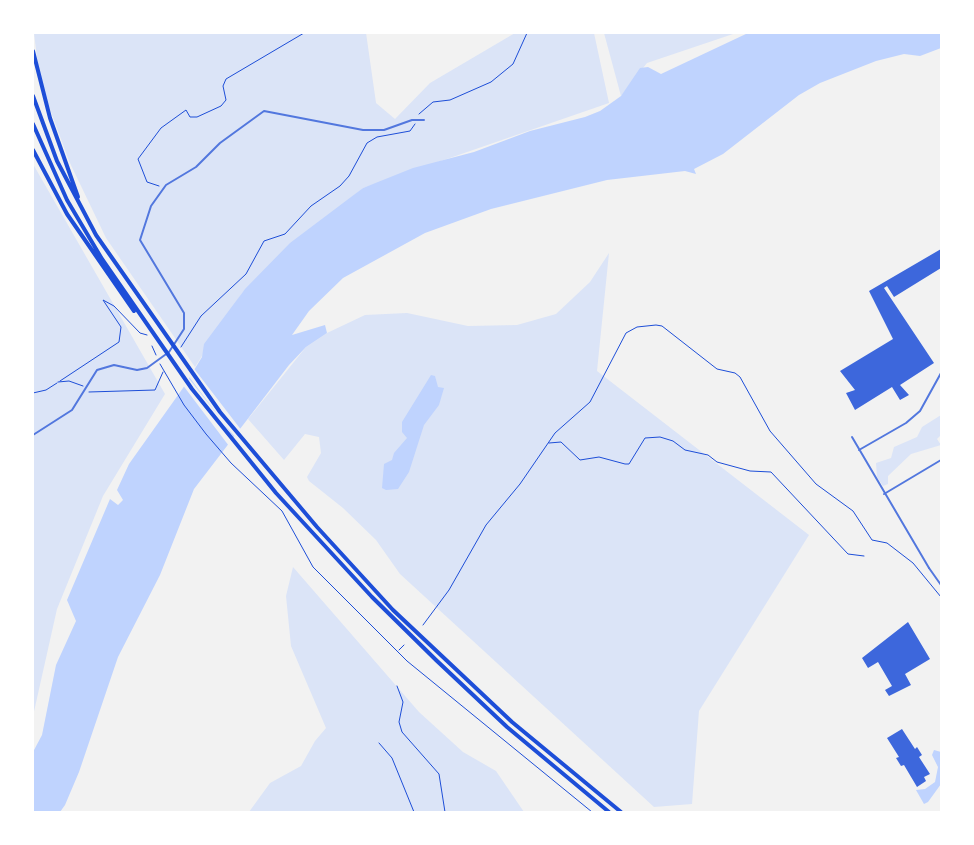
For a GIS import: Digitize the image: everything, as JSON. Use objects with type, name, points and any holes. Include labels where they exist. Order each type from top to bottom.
[{"type":"highway","points":[[33,51],[50,118],[83,212]]},
{"type":"highway","points":[[33,96],[57,160],[83,212],[161,330],[220,412],[370,585],[432,648],[546,752],[621,812]]},
{"type":"highway","points":[[33,124],[76,218],[155,337]]},
{"type":"highway","points":[[33,150],[67,214],[127,302],[213,416],[276,493],[380,605],[435,660],[507,727],[609,812]]},
{"type":"street","points":[[33,435],[72,410],[94,373],[104,367],[118,365],[137,370],[154,365],[169,352],[184,329],[184,313],[140,240],[150,206],[161,190],[196,167],[220,143],[264,111],[363,130],[384,130],[417,119],[424,120]]},
{"type":"street","points":[[859,450],[906,423],[920,411],[941,373]]},
{"type":"street","points":[[852,437],[884,494],[941,585]]},
{"type":"street","points":[[884,494],[941,460]]},
{"type":"path","points":[[161,190],[161,186],[147,183],[138,159],[161,128],[186,110],[190,117],[196,117],[221,106],[226,100],[223,86],[226,78],[304,33]]},
{"type":"path","points":[[177,351],[201,316],[246,274],[264,242],[285,234],[310,206],[340,186],[349,176],[367,143],[377,137],[410,131],[427,106],[480,88],[508,70],[527,33]]},
{"type":"path","points":[[33,393],[46,390],[90,364],[119,342],[121,327],[103,300],[114,306],[140,333],[147,335]]},
{"type":"path","points":[[423,625],[449,590],[476,539],[563,425],[590,402],[626,333],[637,327],[662,326],[708,363],[740,377],[770,431],[816,484],[853,511],[872,540],[887,543],[913,563],[941,597]]},
{"type":"path","points":[[152,346],[177,394],[206,434],[231,463],[271,498],[286,517],[308,561],[398,652],[592,812]]},
{"type":"path","points":[[58,382],[69,381],[84,387],[87,391],[98,393],[154,390],[164,369]]},
{"type":"path","points":[[549,443],[561,442],[580,460],[599,457],[629,464],[645,438],[660,437],[685,450],[708,455],[717,462],[750,471],[771,471],[848,554],[864,556]]},
{"type":"path","points":[[398,652],[404,645]]},
{"type":"path","points":[[397,686],[403,702],[399,722],[402,732],[439,774],[445,812]]},
{"type":"path","points":[[379,743],[392,758],[414,812]]},
{"type":"shaded area","points":[[34,33],[366,33],[376,103],[395,119],[430,83],[515,33],[594,33],[609,103],[363,188],[242,293],[195,367],[106,238],[69,161],[40,82]]},
{"type":"shaded area","points":[[604,33],[736,33],[647,63],[621,96]]},
{"type":"shaded area","points":[[33,164],[165,394],[103,496],[57,609],[33,716]]},
{"type":"shaded area","points":[[609,253],[597,371],[809,535],[699,711],[692,804],[654,807],[400,574],[376,540],[343,508],[309,481],[307,477],[321,453],[319,437],[305,434],[284,460],[248,419],[306,347],[327,333],[365,315],[407,313],[468,326],[517,325],[556,314],[590,282]]},
{"type":"shaded area","points":[[941,415],[941,435],[937,439],[941,445],[911,454],[888,476],[888,484],[883,486],[877,477],[876,463],[891,458],[894,447],[917,437],[922,427]]},
{"type":"shaded area","points":[[293,567],[419,712],[463,752],[496,771],[524,812],[249,812],[270,783],[301,766],[315,741],[326,728],[291,646],[286,596]]},
{"type":"water","points":[[748,33],[941,33],[941,48],[920,56],[904,54],[876,61],[820,83],[799,95],[723,154],[694,169],[696,174],[685,171],[607,180],[491,209],[425,233],[343,278],[309,311],[292,335],[325,325],[327,333],[306,347],[289,365],[194,489],[160,575],[118,657],[79,772],[65,805],[60,812],[33,812],[33,752],[42,735],[56,665],[76,621],[67,600],[110,499],[118,505],[123,500],[117,490],[129,464],[183,388],[202,357],[204,344],[245,289],[290,243],[363,188],[413,168],[474,152],[530,131],[600,111],[621,96],[640,68],[648,67],[661,74]]},
{"type":"water","points":[[431,375],[435,376],[438,387],[444,388],[439,405],[424,425],[409,472],[398,489],[386,490],[382,488],[384,464],[392,460],[394,453],[407,438],[402,432],[402,422]]},
{"type":"water","points":[[934,750],[941,752],[941,784],[924,804],[916,790],[925,789],[935,782],[938,767],[932,755]]},
{"type":"pier","points":[[192,366],[242,431],[236,438],[224,424],[235,439],[229,446],[182,384],[187,376],[220,418],[187,374]]},
{"type":"building","points":[[941,249],[941,268],[894,297],[887,286],[884,288],[934,363],[900,385],[909,395],[900,400],[892,387],[855,410],[846,393],[855,390],[840,371],[893,339],[869,291]]},
{"type":"building","points":[[908,622],[930,659],[905,674],[911,685],[889,696],[885,690],[892,686],[878,662],[868,668],[862,658]]},
{"type":"building","points":[[902,729],[915,749],[917,747],[922,755],[919,757],[930,774],[924,777],[926,781],[917,787],[904,765],[901,766],[896,758],[899,757],[887,738]]}]
